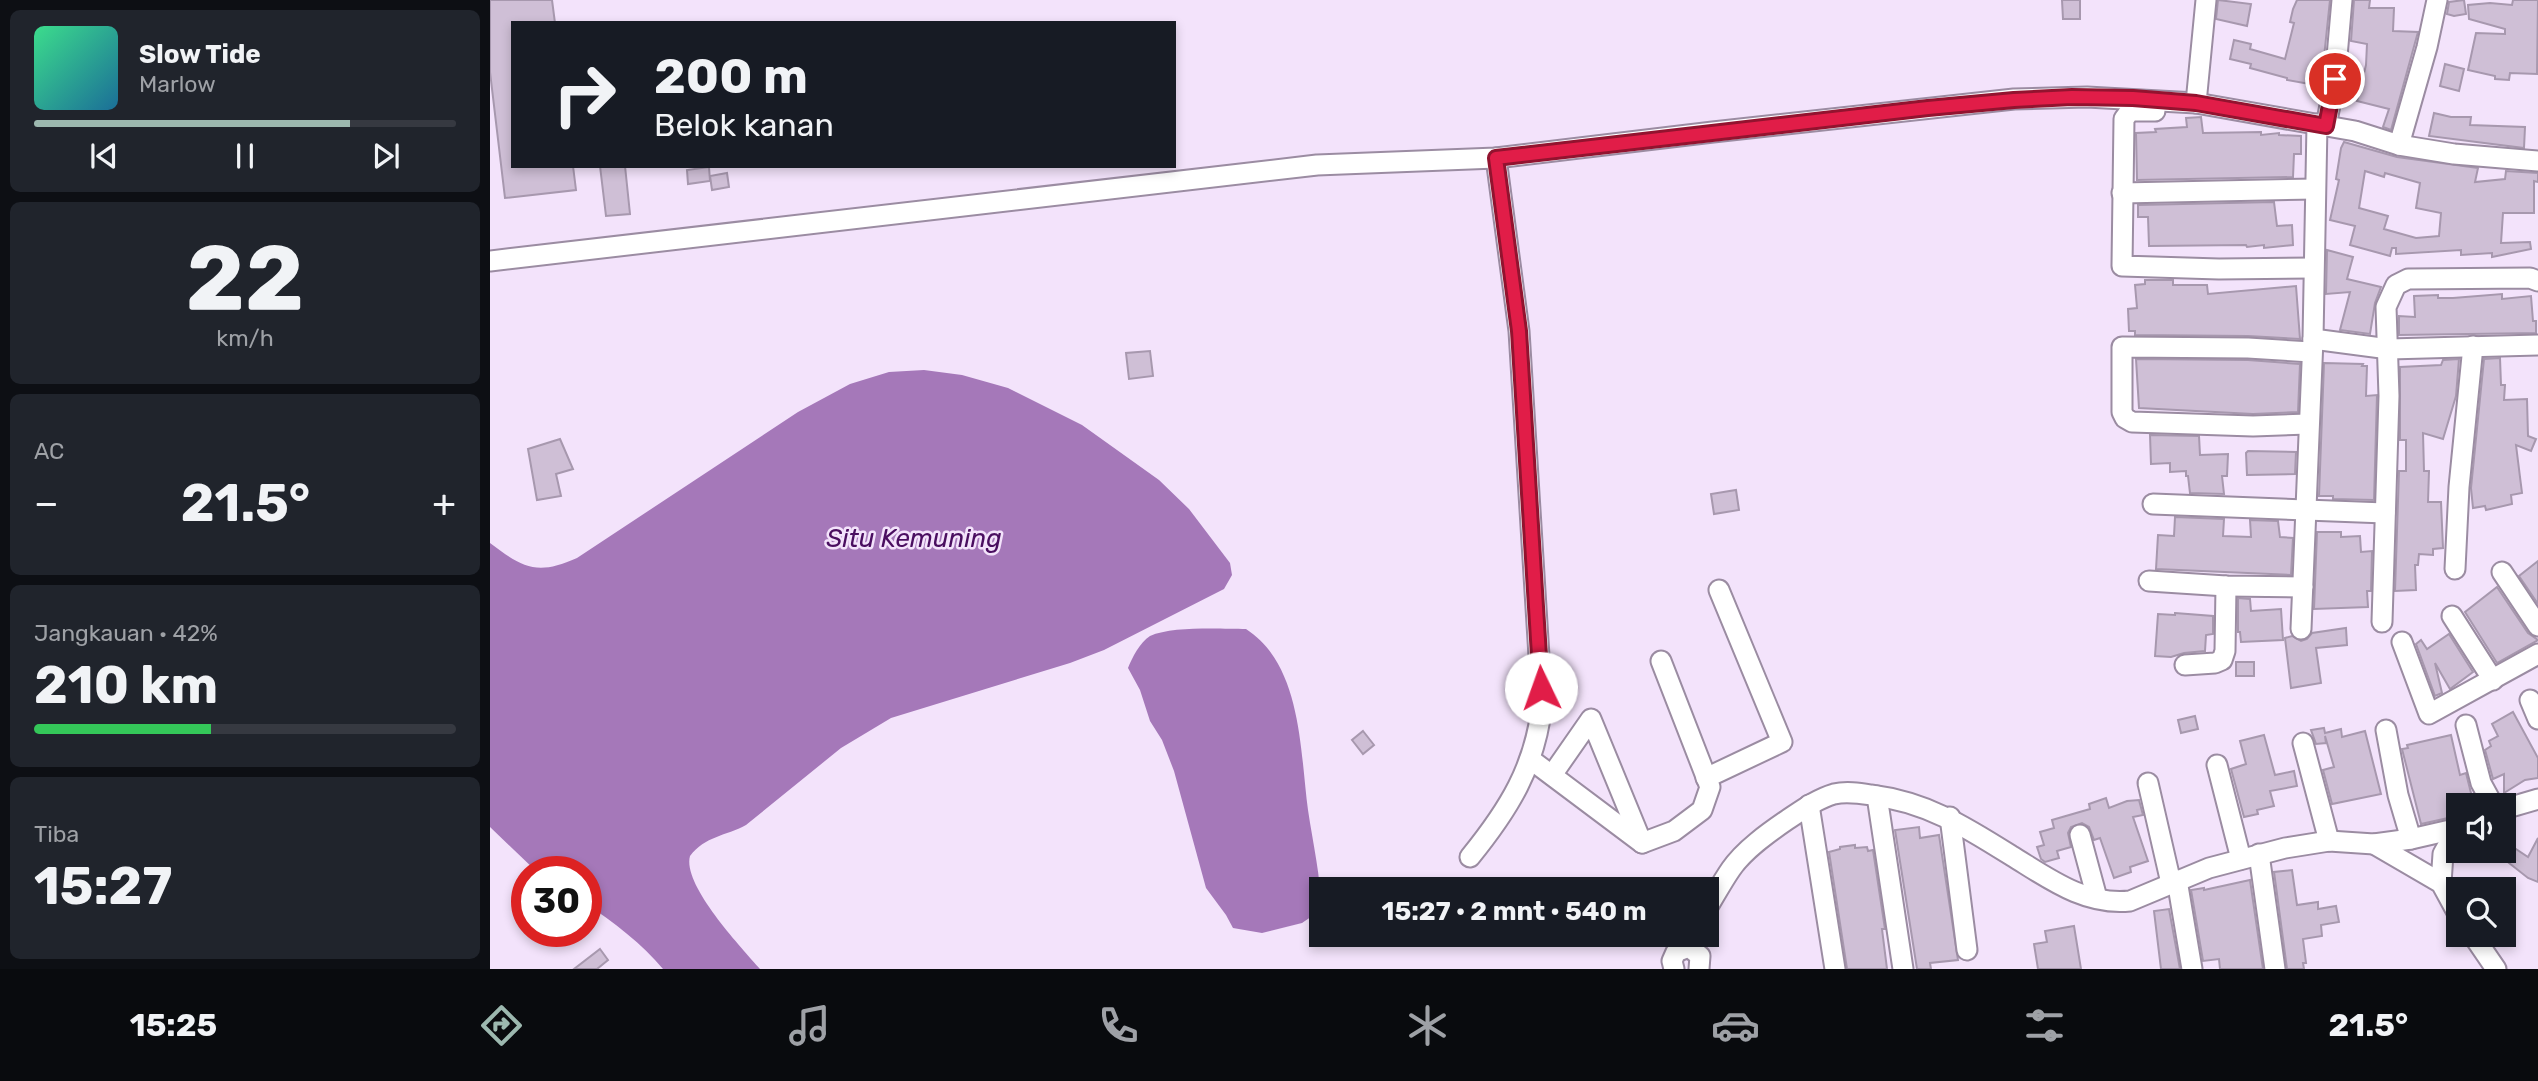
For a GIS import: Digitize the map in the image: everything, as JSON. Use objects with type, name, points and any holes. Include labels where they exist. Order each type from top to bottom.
[{"type":"street","points":[[2196,103],[2206,0]]},
{"type":"street","points":[[2301,629],[2319,127],[2335,79],[2342,0]]},
{"type":"street","points":[[2399,145],[2427,47],[2437,0]]},
{"type":"street","points":[[490,261],[1317,165],[1496,158],[1727,130],[2014,100],[2087,97],[2196,103],[2319,127]]},
{"type":"street","points":[[2312,268],[2122,266],[2124,118],[2130,111],[2216,115],[2355,131],[2399,145],[2454,154],[2538,161]]},
{"type":"street","points":[[1470,857],[1514,797],[1531,759],[1539,731],[1542,705],[1519,331],[1496,158]]},
{"type":"street","points":[[2122,193],[2315,189]]},
{"type":"street","points":[[2382,622],[2389,349],[2386,302],[2399,282],[2416,279],[2530,278],[2538,281]]},
{"type":"street","points":[[2308,424],[2170,424],[2127,420],[2122,412],[2122,347],[2248,348],[2312,345],[2389,349],[2538,345]]},
{"type":"street","points":[[2455,569],[2459,487],[2473,346]]},
{"type":"street","points":[[2153,504],[2385,513]]},
{"type":"street","points":[[2502,572],[2538,626]]},
{"type":"street","points":[[2149,581],[2303,587]]},
{"type":"street","points":[[2185,665],[2222,660],[2225,651],[2226,586]]},
{"type":"street","points":[[1706,778],[1782,741],[1719,590]]},
{"type":"street","points":[[2452,616],[2493,680]]},
{"type":"street","points":[[2402,642],[2429,714],[2538,654]]},
{"type":"street","points":[[1642,843],[1674,831],[1702,810],[1710,787],[1661,662]]},
{"type":"street","points":[[2530,699],[2538,719]]},
{"type":"street","points":[[1552,775],[1591,719],[1642,843]]},
{"type":"street","points":[[2466,725],[2481,783],[2486,793]]},
{"type":"street","points":[[2386,730],[2398,795],[2411,839]]},
{"type":"street","points":[[2303,743],[2329,841]]},
{"type":"street","points":[[1531,759],[1642,843]]},
{"type":"street","points":[[2217,765],[2250,857],[2275,969]]},
{"type":"street","points":[[2148,783],[2174,882],[2192,969]]},
{"type":"street","points":[[1719,888],[1732,867],[1770,831],[1809,805],[1834,794],[1844,793],[1909,803],[1950,817],[2056,884],[2113,901],[2130,901],[2209,868],[2250,857],[2329,841],[2374,844],[2446,831]]},
{"type":"street","points":[[1877,796],[1903,969]]},
{"type":"street","points":[[2516,805],[2538,799]]},
{"type":"street","points":[[1809,805],[1835,969]]},
{"type":"street","points":[[1950,817],[1967,950]]},
{"type":"street","points":[[2080,835],[2097,898]]},
{"type":"street","points":[[2374,844],[2441,883],[2446,892]]},
{"type":"street","points":[[2441,883],[2443,854],[2446,849]]},
{"type":"street","points":[[1674,969],[1674,956],[1681,947]]},
{"type":"street","points":[[1693,947],[1701,961],[1699,969]]},
{"type":"street","points":[[2481,947],[2496,969]]},
{"type":"water","name":"Situ Kemuning","points":[[924,370],[962,375],[1008,388],[1082,425],[1159,480],[1189,509],[1230,563],[1232,575],[1224,589],[1104,650],[891,718],[841,748],[746,825],[702,844],[690,856],[690,868],[695,883],[727,931],[760,969],[663,969],[627,934],[602,915],[602,856],[520,856],[490,827],[490,543],[531,567],[551,567],[577,558],[798,412],[850,384],[889,372]]},
{"type":"water","points":[[1197,629],[1246,629],[1264,645],[1278,664],[1288,687],[1300,736],[1318,877],[1309,877],[1309,918],[1302,923],[1262,933],[1233,928],[1206,888],[1174,771],[1128,668],[1134,655],[1150,636]]},
{"type":"building","points":[[490,0],[552,0],[555,21],[511,21],[511,168],[573,168],[576,190],[505,198],[490,72]]},
{"type":"building","points":[[2062,0],[2080,0],[2080,19],[2063,19]]},
{"type":"building","points":[[2218,0],[2251,4],[2247,26],[2216,19]]},
{"type":"building","points":[[2297,0],[2330,0],[2321,86],[2287,80],[2250,68],[2251,64],[2230,59],[2234,40],[2251,44],[2250,49],[2285,59],[2294,23],[2290,22]]},
{"type":"building","points":[[2354,0],[2370,0],[2369,8],[2394,8],[2393,31],[2418,32],[2391,130],[2383,127],[2389,109],[2357,101],[2366,65],[2367,44],[2351,41]]},
{"type":"building","points":[[2464,0],[2466,14],[2447,14],[2449,2]]},
{"type":"building","points":[[2513,0],[2538,0],[2537,74],[2510,73],[2509,80],[2495,79],[2495,76],[2468,70],[2476,33],[2505,34],[2505,29],[2469,19],[2468,5],[2512,5]]},
{"type":"building","points":[[2445,64],[2464,69],[2459,91],[2440,86]]},
{"type":"building","points":[[2434,113],[2451,117],[2471,117],[2470,125],[2525,127],[2524,148],[2429,136]]},
{"type":"building","points":[[2201,117],[2203,133],[2261,132],[2261,135],[2279,133],[2301,136],[2301,154],[2294,154],[2293,177],[2137,180],[2136,133],[2187,127],[2186,118]]},
{"type":"building","points":[[2344,142],[2397,157],[2478,168],[2475,182],[2505,179],[2506,171],[2538,173],[2538,182],[2534,181],[2534,213],[2503,213],[2501,243],[2530,242],[2531,249],[2492,257],[2492,253],[2461,255],[2461,250],[2396,254],[2396,248],[2392,248],[2390,256],[2350,245],[2355,226],[2330,220],[2339,180],[2336,179]],"holes":[[[2365,171],[2384,177],[2385,173],[2420,183],[2416,208],[2441,213],[2439,236],[2416,238],[2384,229],[2388,216],[2359,208]]]},
{"type":"building","points":[[600,168],[625,168],[630,214],[606,216]]},
{"type":"building","points":[[709,168],[710,181],[688,184],[687,170]]},
{"type":"building","points":[[727,173],[729,187],[712,190],[710,176]]},
{"type":"building","points":[[2274,202],[2277,226],[2292,225],[2293,245],[2264,248],[2264,245],[2149,246],[2148,217],[2138,217],[2138,205]]},
{"type":"building","points":[[2327,250],[2353,257],[2347,279],[2381,287],[2375,303],[2370,334],[2340,330],[2350,292],[2326,294]]},
{"type":"building","points":[[2145,280],[2173,280],[2173,285],[2207,285],[2208,294],[2296,286],[2300,339],[2135,335],[2135,331],[2129,331],[2128,309],[2137,308],[2135,285],[2145,284]]},
{"type":"building","points":[[2502,294],[2502,299],[2531,296],[2536,333],[2399,335],[2399,316],[2415,317],[2414,296],[2438,295],[2438,298],[2453,298]]},
{"type":"building","points":[[1150,351],[1153,376],[1129,379],[1126,353]]},
{"type":"building","points":[[2500,358],[2501,385],[2505,385],[2504,400],[2527,399],[2528,436],[2536,439],[2531,451],[2516,445],[2522,493],[2511,495],[2512,504],[2486,510],[2485,506],[2473,508],[2471,488],[2484,359]]},
{"type":"building","points":[[2136,359],[2248,360],[2300,364],[2298,412],[2253,414],[2139,408]]},
{"type":"building","points":[[2459,359],[2456,396],[2443,439],[2423,433],[2424,471],[2429,471],[2428,502],[2441,502],[2443,548],[2433,549],[2433,555],[2419,554],[2418,565],[2415,565],[2416,590],[2395,591],[2399,471],[2406,471],[2406,440],[2400,440],[2400,367],[2441,365],[2443,360]]},
{"type":"building","points":[[2324,363],[2367,366],[2366,396],[2377,395],[2374,500],[2319,496]]},
{"type":"building","points":[[2150,435],[2199,436],[2200,455],[2228,454],[2227,476],[2222,476],[2224,494],[2190,493],[2186,471],[2170,472],[2170,463],[2151,464]]},
{"type":"building","points":[[560,439],[573,469],[556,474],[561,496],[537,500],[528,449]]},
{"type":"building","points":[[2248,451],[2296,452],[2295,474],[2247,475]]},
{"type":"building","points":[[1736,490],[1739,510],[1714,514],[1711,494]]},
{"type":"building","points":[[2175,517],[2224,519],[2223,536],[2251,537],[2250,520],[2278,521],[2280,537],[2293,538],[2291,575],[2156,569],[2158,535],[2174,536]]},
{"type":"building","points":[[2317,532],[2341,532],[2341,537],[2360,536],[2361,552],[2372,551],[2371,591],[2367,591],[2368,607],[2314,609]]},
{"type":"building","points":[[2538,561],[2538,604],[2519,576]]},
{"type":"building","points":[[2497,587],[2528,633],[2538,640],[2497,663],[2465,612]]},
{"type":"building","points":[[2238,598],[2250,599],[2251,611],[2281,609],[2283,640],[2241,642],[2238,632]]},
{"type":"building","points":[[2158,614],[2213,616],[2213,634],[2206,635],[2205,651],[2171,657],[2155,656]]},
{"type":"building","points":[[2346,628],[2347,645],[2316,648],[2321,683],[2291,688],[2285,638],[2292,636],[2301,641],[2312,633]]},
{"type":"building","points":[[2449,634],[2473,672],[2450,689],[2435,663],[2442,693],[2435,696],[2416,644],[2421,640],[2427,649]]},
{"type":"building","points":[[2236,662],[2254,662],[2254,676],[2236,676]]},
{"type":"building","points":[[2513,712],[2538,758],[2538,778],[2525,780],[2504,793],[2504,774],[2493,779],[2485,750],[2491,746],[2489,741],[2498,736],[2492,724]]},
{"type":"building","points":[[2195,716],[2198,729],[2181,733],[2178,720]]},
{"type":"building","points":[[2324,728],[2325,733],[2341,729],[2342,737],[2365,731],[2381,794],[2332,804],[2323,770],[2334,767],[2325,736],[2326,743],[2316,744],[2311,730]]},
{"type":"building","points":[[1363,731],[1374,745],[1363,754],[1352,740]]},
{"type":"building","points":[[2264,735],[2275,775],[2294,771],[2297,786],[2270,791],[2274,806],[2244,817],[2231,769],[2246,764],[2240,741]]},
{"type":"building","points":[[2451,735],[2460,775],[2466,773],[2471,793],[2446,793],[2446,818],[2421,824],[2402,749],[2408,748],[2407,745]]},
{"type":"building","points":[[2106,798],[2109,808],[2127,801],[2139,800],[2143,815],[2133,817],[2148,861],[2130,867],[2131,872],[2114,878],[2100,838],[2094,840],[2089,827],[2082,823],[2071,827],[2068,833],[2071,847],[2057,851],[2059,858],[2045,862],[2041,859],[2037,847],[2044,845],[2040,832],[2054,828],[2052,820],[2090,809],[2089,804]]},
{"type":"building","points":[[1919,827],[1920,838],[1939,835],[1958,960],[1930,963],[1931,969],[1917,969],[1895,830]]},
{"type":"building","points":[[2538,838],[2538,882],[2528,878],[2509,863],[2516,863],[2516,849],[2528,857]]},
{"type":"building","points":[[1855,845],[1855,848],[1867,847],[1868,851],[1873,850],[1885,929],[1882,929],[1887,969],[1847,969],[1829,852]]},
{"type":"building","points":[[2292,870],[2297,905],[2318,902],[2318,909],[2336,906],[2339,922],[2321,925],[2322,936],[2303,939],[2306,963],[2303,963],[2304,969],[2287,969],[2274,872]]},
{"type":"building","points":[[2250,880],[2263,969],[2220,969],[2219,959],[2203,961],[2191,890],[2204,890]]},
{"type":"building","points":[[2169,909],[2180,969],[2161,969],[2154,911]]},
{"type":"building","points":[[2074,926],[2081,969],[2038,969],[2034,944],[2047,942],[2045,931]]},
{"type":"building","points":[[600,949],[608,960],[597,969],[574,969]]},
{"type":"route","points":[[1541,688],[1519,331],[1496,158],[1928,108],[2072,97],[2196,103],[2326,126],[2335,79]]}]
